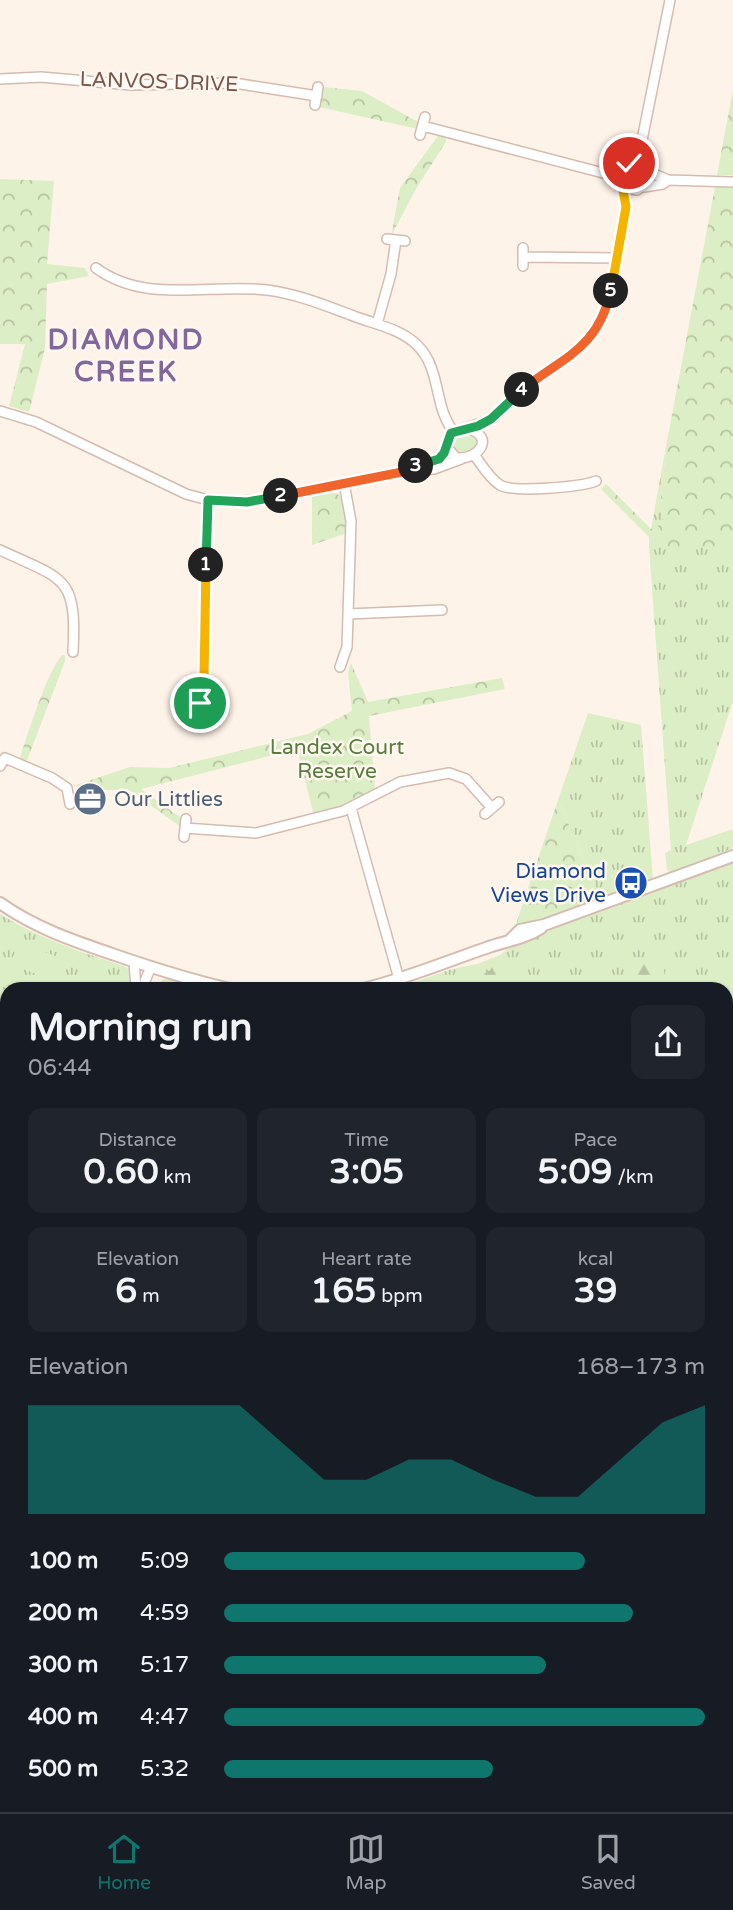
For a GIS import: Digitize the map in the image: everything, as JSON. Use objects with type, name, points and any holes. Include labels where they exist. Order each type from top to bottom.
[{"type":"street","points":[[626,207],[648,179],[640,150],[670,0]]},
{"type":"street","name":"LANVOS DRIVE","points":[[0,79],[41,77],[122,85],[234,83],[317,96]]},
{"type":"street","points":[[423,126],[607,174],[630,190],[663,184],[668,180]]},
{"type":"street","points":[[407,471],[442,456],[448,438],[454,432],[491,419],[529,384],[585,343],[607,307],[626,207],[622,184],[625,166],[640,150]]},
{"type":"street","points":[[607,174],[638,163],[668,180],[733,182]]},
{"type":"street","points":[[377,324],[391,274],[396,240]]},
{"type":"street","points":[[523,257],[617,258]]},
{"type":"street","points":[[96,268],[116,280],[177,292],[244,288],[278,292],[403,334],[423,351],[436,376],[446,420],[454,432]]},
{"type":"street","points":[[0,411],[36,422],[187,494],[208,500],[247,502],[407,471],[434,469],[475,456],[480,450],[491,419]]},
{"type":"street","points":[[468,429],[477,432],[482,440]]},
{"type":"street","points":[[447,447],[452,456],[461,459]]},
{"type":"street","points":[[475,456],[494,480],[505,488],[573,487],[596,481]]},
{"type":"street","points":[[340,667],[346,654],[351,521],[344,483]]},
{"type":"street","points":[[195,711],[202,695],[204,678],[208,500]]},
{"type":"street","points":[[0,550],[48,572],[66,588],[74,611],[73,652]]},
{"type":"street","points":[[348,614],[442,610]]},
{"type":"street","points":[[2,760],[60,783],[70,793],[70,804]]},
{"type":"street","points":[[185,828],[256,833],[351,808],[394,784],[449,773],[467,779],[492,808]]},
{"type":"street","points":[[351,808],[399,979]]},
{"type":"street","points":[[388,982],[510,940],[529,937],[544,925],[733,856]]},
{"type":"street","points":[[0,904],[43,928],[151,967],[205,982]]},
{"type":"street","points":[[134,961],[136,982]]},
{"type":"street","points":[[145,982],[151,967]]},
{"type":"green space","points":[[322,87],[362,91],[420,123],[418,129],[319,107]]},
{"type":"green space","points":[[733,89],[733,175],[717,175]]},
{"type":"green space","points":[[440,133],[446,135],[446,142],[417,187],[391,236],[400,188]]},
{"type":"green space","points":[[0,179],[54,181],[47,264],[85,268],[89,276],[47,284],[45,348],[29,412],[9,406],[25,344],[0,344]]},
{"type":"green space","points":[[715,187],[733,188],[733,547],[649,547],[649,537],[601,489],[606,484],[651,529],[664,523],[661,497],[667,441]]},
{"type":"green space","points":[[467,434],[476,440],[476,448],[471,453],[458,454],[453,447],[453,441],[457,436]]},
{"type":"green space","points":[[667,441],[661,497],[664,523],[651,529]]},
{"type":"green space","points":[[333,492],[343,497],[347,533],[312,545],[312,496]]},
{"type":"green space","points":[[649,547],[733,547],[733,701],[686,845],[733,829],[733,848],[670,874],[665,853],[671,850]]},
{"type":"green space","points":[[62,655],[65,655],[65,661],[26,763],[19,760],[44,690]]},
{"type":"green space","name":"Landex Court Reserve","points":[[351,663],[368,702],[502,678],[505,689],[369,716],[375,790],[340,808],[314,816],[297,749],[141,789],[181,818],[181,827],[129,790],[80,790],[76,785],[130,767],[169,768],[308,734],[352,711],[348,673]]},
{"type":"green space","points":[[588,713],[641,725],[653,880],[601,899],[558,800]]},
{"type":"green space","points":[[558,800],[601,899],[545,920],[529,885]]},
{"type":"green space","points":[[733,862],[733,982],[414,982],[500,955],[514,943],[532,939],[540,932]]},
{"type":"green space","points":[[529,885],[545,920],[513,933]]},
{"type":"green space","points":[[0,914],[14,923],[76,950],[124,966],[131,971],[133,982],[0,982]]},
{"type":"green space","points":[[19,942],[63,959],[55,981],[10,964]]},
{"type":"green space","points":[[653,958],[664,967],[664,982],[621,982],[636,963]]},
{"type":"green space","points":[[504,963],[516,968],[522,982],[467,982]]},
{"type":"green space","points":[[168,977],[185,982],[161,982]]},
{"type":"place","name":"Our Littlies","points":[[90,799]]},
{"type":"place","name":"Diamond Views Drive","points":[[631,883]]},
{"type":"district","name":"DIAMOND CREEK","points":[[126,356]]},
{"type":"route","points":[[200,703],[204,678],[208,500],[247,502],[407,471],[414,466],[435,461],[444,453],[451,433],[478,426],[491,419],[529,384],[576,352],[602,319],[611,293],[626,207],[620,174],[629,163]]}]
